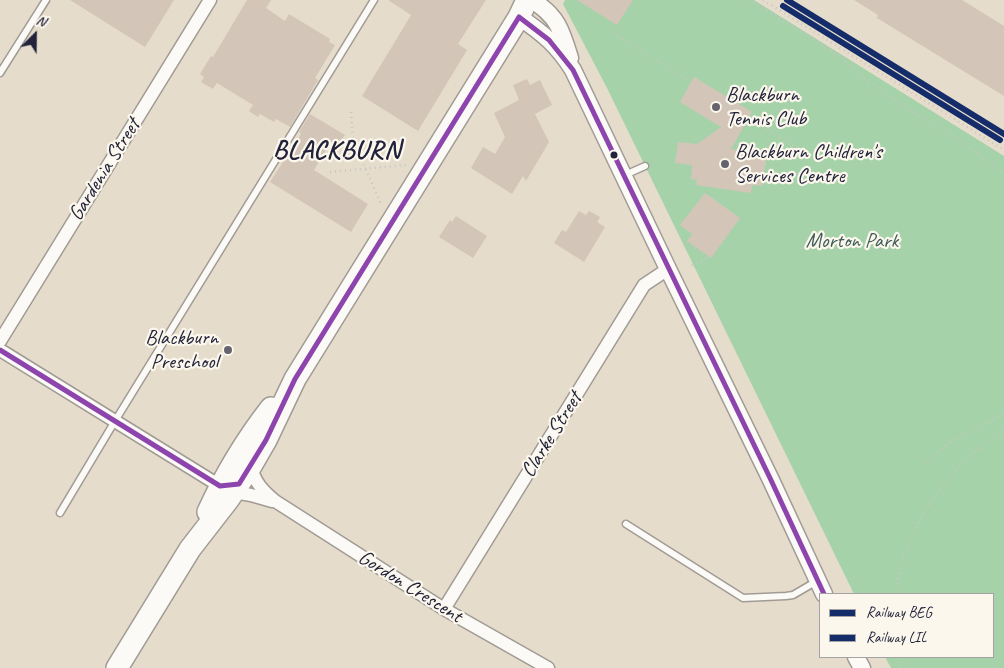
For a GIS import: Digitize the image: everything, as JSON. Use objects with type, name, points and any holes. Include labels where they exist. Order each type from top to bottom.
[{"type":"main road","points":[[230,491],[258,426],[295,379],[528,4]]},
{"type":"main road","points":[[116,668],[190,550],[230,491],[251,466],[266,440],[295,379]]},
{"type":"street","name":"Gardenia Street","points":[[0,341],[210,0]]},
{"type":"street","points":[[528,4],[544,34],[554,43],[573,70],[770,478],[821,588]]},
{"type":"street","name":"Clarke Street","points":[[444,609],[644,285],[668,269]]},
{"type":"street","points":[[0,350],[230,491]]},
{"type":"street","name":"Gordon Crescent","points":[[251,466],[254,478],[275,502]]},
{"type":"street","name":"Gordon Crescent","points":[[230,491],[251,494],[275,502],[444,609],[548,668]]},
{"type":"lane","points":[[0,73],[46,0]]},
{"type":"lane","points":[[60,512],[374,0]]},
{"type":"lane","points":[[624,176],[645,166]]},
{"type":"lane","points":[[626,524],[743,598],[794,595],[821,588]]},
{"type":"path","points":[[749,0],[841,57],[867,81],[892,99],[962,142],[1004,174]]},
{"type":"path","points":[[763,0],[1004,150]]},
{"type":"path","points":[[614,34],[832,170]]},
{"type":"path","points":[[352,112],[353,140],[381,204]]},
{"type":"path","points":[[330,172],[406,165]]},
{"type":"path","points":[[687,242],[709,258],[690,266]]},
{"type":"path","points":[[927,464],[947,444],[1004,414]]},
{"type":"path","points":[[896,593],[905,550],[926,510],[943,486],[970,455],[1004,431]]},
{"type":"green space","name":"Morton Park","points":[[565,0],[754,0],[1004,156],[1004,668],[891,668],[886,658],[994,658],[994,593],[854,593],[607,88],[563,4]]},
{"type":"building","points":[[70,0],[174,0],[145,47]]},
{"type":"building","points":[[247,0],[271,0],[266,8],[285,21],[289,14],[330,39],[329,42],[335,45],[315,78],[318,80],[290,127],[276,119],[274,122],[260,114],[258,117],[249,111],[253,105],[217,83],[213,89],[201,82],[204,77],[200,74],[211,56],[213,57]]},
{"type":"building","points":[[388,0],[486,0],[458,44],[467,50],[418,131],[362,96],[411,15]]},
{"type":"building","points":[[577,0],[633,0],[617,25]]},
{"type":"building","points":[[854,0],[962,0],[1004,26],[1004,96],[877,18],[878,15]]},
{"type":"building","name":"Blackburn Children's Services Centre","points":[[694,77],[752,112],[731,149],[767,154],[762,186],[752,185],[751,193],[696,185],[697,180],[691,179],[692,165],[675,163],[678,142],[697,144],[721,127],[680,102]]},
{"type":"building","points":[[527,79],[530,85],[540,80],[552,105],[535,114],[549,142],[526,181],[523,176],[512,194],[471,168],[483,147],[495,154],[505,137],[494,113],[519,100],[513,85]]},
{"type":"building","points":[[310,114],[345,135],[337,146],[331,142],[314,170],[368,204],[351,232],[270,182],[301,134],[299,132]]},
{"type":"building","points":[[705,193],[740,218],[711,258],[687,241],[692,234],[680,225]]},
{"type":"building","points":[[579,211],[586,215],[589,211],[600,217],[597,222],[605,227],[584,262],[554,243],[562,230],[566,232]]},
{"type":"building","points":[[456,216],[487,236],[473,258],[439,237],[450,220],[452,222]]},
{"type":"rail line","name":"BEG","points":[[787,0],[1004,134]]},
{"type":"rail line","name":"LIL","points":[[783,6],[1000,140]]},
{"type":"transit line","points":[[0,350],[220,486],[239,484],[266,440],[295,379],[519,17],[549,40],[573,70],[824,593]]},
{"type":"place","name":"Blackburn Tennis Club","points":[[716,107]]},
{"type":"place","name":"Blackburn Children's Services Centre","points":[[725,164]]},
{"type":"place","name":"Blackburn Preschool","points":[[228,350]]},
{"type":"district","name":"BLACKBURN","points":[[337,151]]}]
